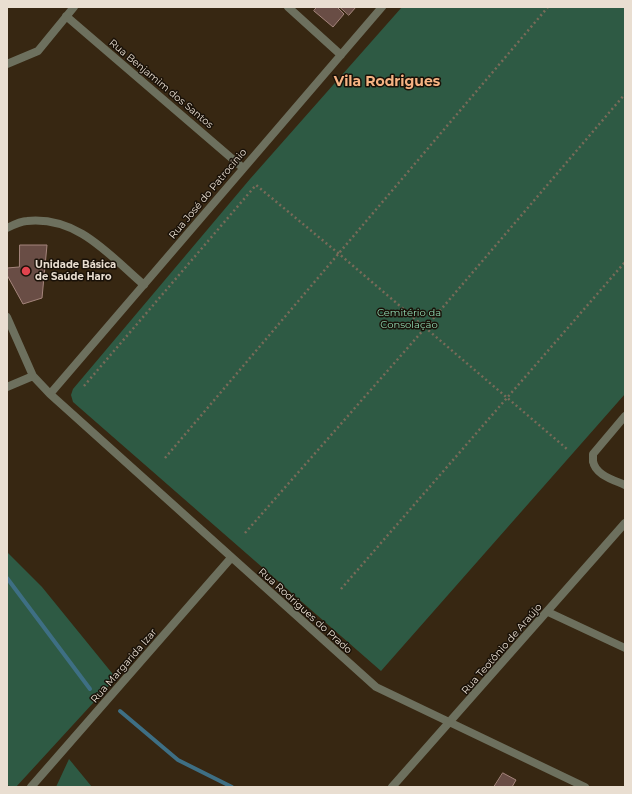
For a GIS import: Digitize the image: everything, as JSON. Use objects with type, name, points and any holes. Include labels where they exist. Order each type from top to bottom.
[{"type":"street","points":[[7,64],[38,51],[74,7]]},
{"type":"street","points":[[288,7],[341,55]]},
{"type":"street","name":"Rua José do Patrocínio","points":[[50,394],[382,7]]},
{"type":"street","name":"Rua Benjamim dos Santos","points":[[66,16],[243,168]]},
{"type":"street","points":[[7,228],[26,220],[59,222],[87,235],[144,285]]},
{"type":"street","name":"Rua Rodrigues do Prado","points":[[7,317],[33,376],[50,394],[376,687],[584,787]]},
{"type":"street","points":[[7,387],[33,376]]},
{"type":"street","points":[[625,416],[593,454],[594,466],[598,472],[625,485]]},
{"type":"street","name":"Rua Teotônio de Araújo","points":[[392,787],[625,523]]},
{"type":"street","name":"Rua Margarida Izar","points":[[31,787],[231,558]]},
{"type":"street","points":[[548,612],[625,648]]},
{"type":"path","points":[[165,458],[548,7]]},
{"type":"path","points":[[245,533],[426,327],[625,94]]},
{"type":"path","points":[[84,386],[256,185],[426,327],[567,449]]},
{"type":"path","points":[[341,589],[625,262]]},
{"type":"green space","name":"Cemitério da Consolação","points":[[402,7],[625,7],[625,394],[381,671],[73,402],[71,395],[73,389],[250,179]]},
{"type":"green space","points":[[7,552],[42,587],[116,678],[16,787],[10,787],[7,784]]},
{"type":"green space","points":[[69,759],[92,787],[56,787]]},
{"type":"building","points":[[317,7],[337,7],[344,14],[333,27],[314,11]]},
{"type":"building","points":[[340,7],[356,7],[349,15]]},
{"type":"building","name":"Unidade Básica de Saúde Haro","points":[[20,245],[47,245],[42,298],[23,304],[7,275],[7,268],[19,267]]},
{"type":"building","points":[[503,773],[516,780],[512,787],[494,787]]},
{"type":"waterway","points":[[7,578],[90,689]]},
{"type":"waterway","points":[[120,711],[178,760],[232,787]]},
{"type":"place","name":"Unidade Básica de Saúde Haro","points":[[26,271]]},
{"type":"district","name":"Vila Rodrigues","points":[[387,82]]}]
